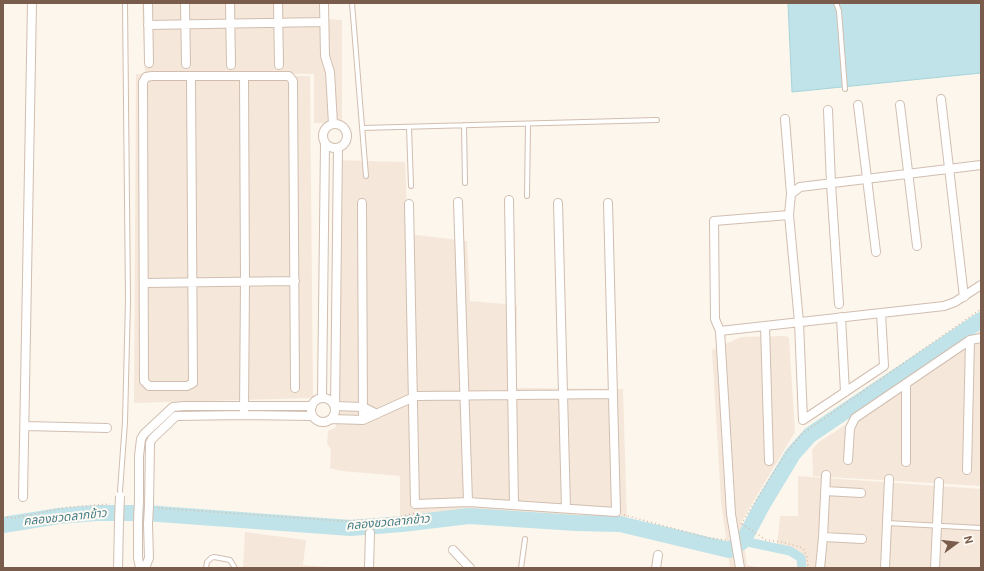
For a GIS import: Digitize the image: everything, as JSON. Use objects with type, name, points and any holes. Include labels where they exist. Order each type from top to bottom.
[{"type":"street","points":[[24,497],[32,3]]},
{"type":"street","points":[[148,3],[149,63]]},
{"type":"street","points":[[185,3],[186,64]]},
{"type":"street","points":[[230,3],[231,65]]},
{"type":"street","points":[[278,3],[279,65]]},
{"type":"street","points":[[324,3],[325,56],[330,72],[333,124]]},
{"type":"street","points":[[148,25],[324,22]]},
{"type":"street","points":[[191,77],[193,381],[191,385],[187,386],[149,386],[144,380],[143,82],[146,77],[152,76],[288,76],[293,81],[295,388]]},
{"type":"street","points":[[244,76],[244,415]]},
{"type":"street","points":[[941,99],[948,170],[964,296]]},
{"type":"street","points":[[858,105],[876,252]]},
{"type":"street","points":[[900,105],[917,246]]},
{"type":"street","points":[[828,110],[839,304]]},
{"type":"street","points":[[785,119],[791,194],[789,215],[799,322],[803,420],[884,366],[881,313]]},
{"type":"street","points":[[322,398],[325,144],[322,138],[323,132],[327,126],[333,124],[340,125],[346,132],[346,142],[338,148],[331,148],[325,144]]},
{"type":"street","points":[[332,419],[336,408],[338,148]]},
{"type":"street","points":[[791,194],[800,187],[981,165]]},
{"type":"street","points":[[509,200],[514,505]]},
{"type":"street","points":[[458,202],[468,502]]},
{"type":"street","points":[[362,203],[363,420]]},
{"type":"street","points":[[558,203],[566,508]]},
{"type":"street","points":[[409,204],[415,504],[468,502],[616,512],[608,203]]},
{"type":"street","points":[[740,568],[731,514],[720,331],[716,319],[714,221],[789,215]]},
{"type":"street","points":[[144,283],[295,281]]},
{"type":"street","points":[[324,282],[337,283]]},
{"type":"street","points":[[720,331],[944,306],[955,302],[981,285]]},
{"type":"street","points":[[841,317],[845,392]]},
{"type":"street","points":[[765,326],[769,461]]},
{"type":"street","points":[[848,460],[850,428],[855,418],[970,340],[981,338]]},
{"type":"street","points":[[967,470],[970,340]]},
{"type":"street","points":[[906,384],[906,462]]},
{"type":"street","points":[[145,568],[148,558],[150,443],[152,439],[176,416],[312,416],[320,422],[326,422],[332,419],[363,420],[416,396],[612,394]]},
{"type":"street","points":[[312,416],[312,406],[316,401],[322,398],[331,401],[336,408]]},
{"type":"street","points":[[140,568],[138,558],[139,456],[140,444],[144,434],[173,407],[244,405],[312,406]]},
{"type":"street","points":[[336,408],[363,407],[377,414]]},
{"type":"street","points":[[25,426],[107,428]]},
{"type":"street","points":[[139,456],[149,456]]},
{"type":"street","points":[[820,568],[826,475]]},
{"type":"street","points":[[885,568],[889,479]]},
{"type":"street","points":[[935,568],[939,482]]},
{"type":"street","points":[[825,491],[861,492]]},
{"type":"street","points":[[118,568],[120,493]]},
{"type":"street","points":[[369,568],[370,533]]},
{"type":"street","points":[[823,537],[862,539]]},
{"type":"street","points":[[453,550],[470,568]]},
{"type":"street","points":[[656,568],[658,555]]},
{"type":"lane","points":[[120,493],[125,422],[128,300],[125,3]]},
{"type":"lane","points":[[352,3],[366,176]]},
{"type":"lane","points":[[836,3],[839,11],[845,89]]},
{"type":"lane","points":[[362,128],[657,120]]},
{"type":"lane","points":[[527,196],[528,124]]},
{"type":"lane","points":[[464,126],[465,182]]},
{"type":"lane","points":[[409,127],[411,186]]},
{"type":"lane","points":[[887,523],[981,528]]},
{"type":"lane","points":[[521,568],[525,539]]},
{"type":"lane","points":[[206,568],[207,562],[214,557],[230,560],[235,568]]},
{"type":"path","points":[[738,528],[786,453],[802,434],[981,309]]},
{"type":"path","points":[[3,517],[14,518],[69,507],[110,504]]},
{"type":"path","points":[[158,508],[341,521],[394,518],[416,512]]},
{"type":"path","points":[[623,515],[709,538],[729,540]]},
{"type":"path","points":[[741,524],[766,540],[782,542],[803,548],[808,557],[808,568]]},
{"type":"shaded area","points":[[142,3],[327,3],[328,19],[342,20],[342,124],[314,123],[314,74],[145,73]]},
{"type":"shaded area","points":[[136,74],[310,76],[313,398],[134,403]]},
{"type":"shaded area","points":[[334,160],[405,162],[408,234],[467,241],[470,301],[517,305],[516,388],[623,389],[627,521],[523,517],[449,511],[400,520],[400,476],[342,471],[330,468],[331,449],[327,444],[328,431],[336,427]]},
{"type":"shaded area","points":[[981,330],[981,486],[813,476],[812,449],[819,442],[905,386]]},
{"type":"shaded area","points":[[786,336],[789,338],[795,432],[741,522],[747,565],[761,568],[730,568],[721,501],[712,350],[741,337]]},
{"type":"shaded area","points":[[798,476],[981,489],[981,568],[806,568],[807,565],[799,552],[777,546],[780,516],[798,516]]},
{"type":"shaded area","points":[[245,532],[306,540],[303,565],[338,568],[243,568]]},
{"type":"water","points":[[788,3],[981,3],[981,73],[792,92]]},
{"type":"waterway","name":"คลองชวดลากข้าว","points":[[3,525],[59,516],[97,513],[145,513],[351,528],[469,516],[576,523],[620,524],[729,550],[743,541],[764,502],[793,454],[810,435],[981,320]]},
{"type":"waterway","points":[[743,541],[790,551],[801,558],[802,568]]}]
